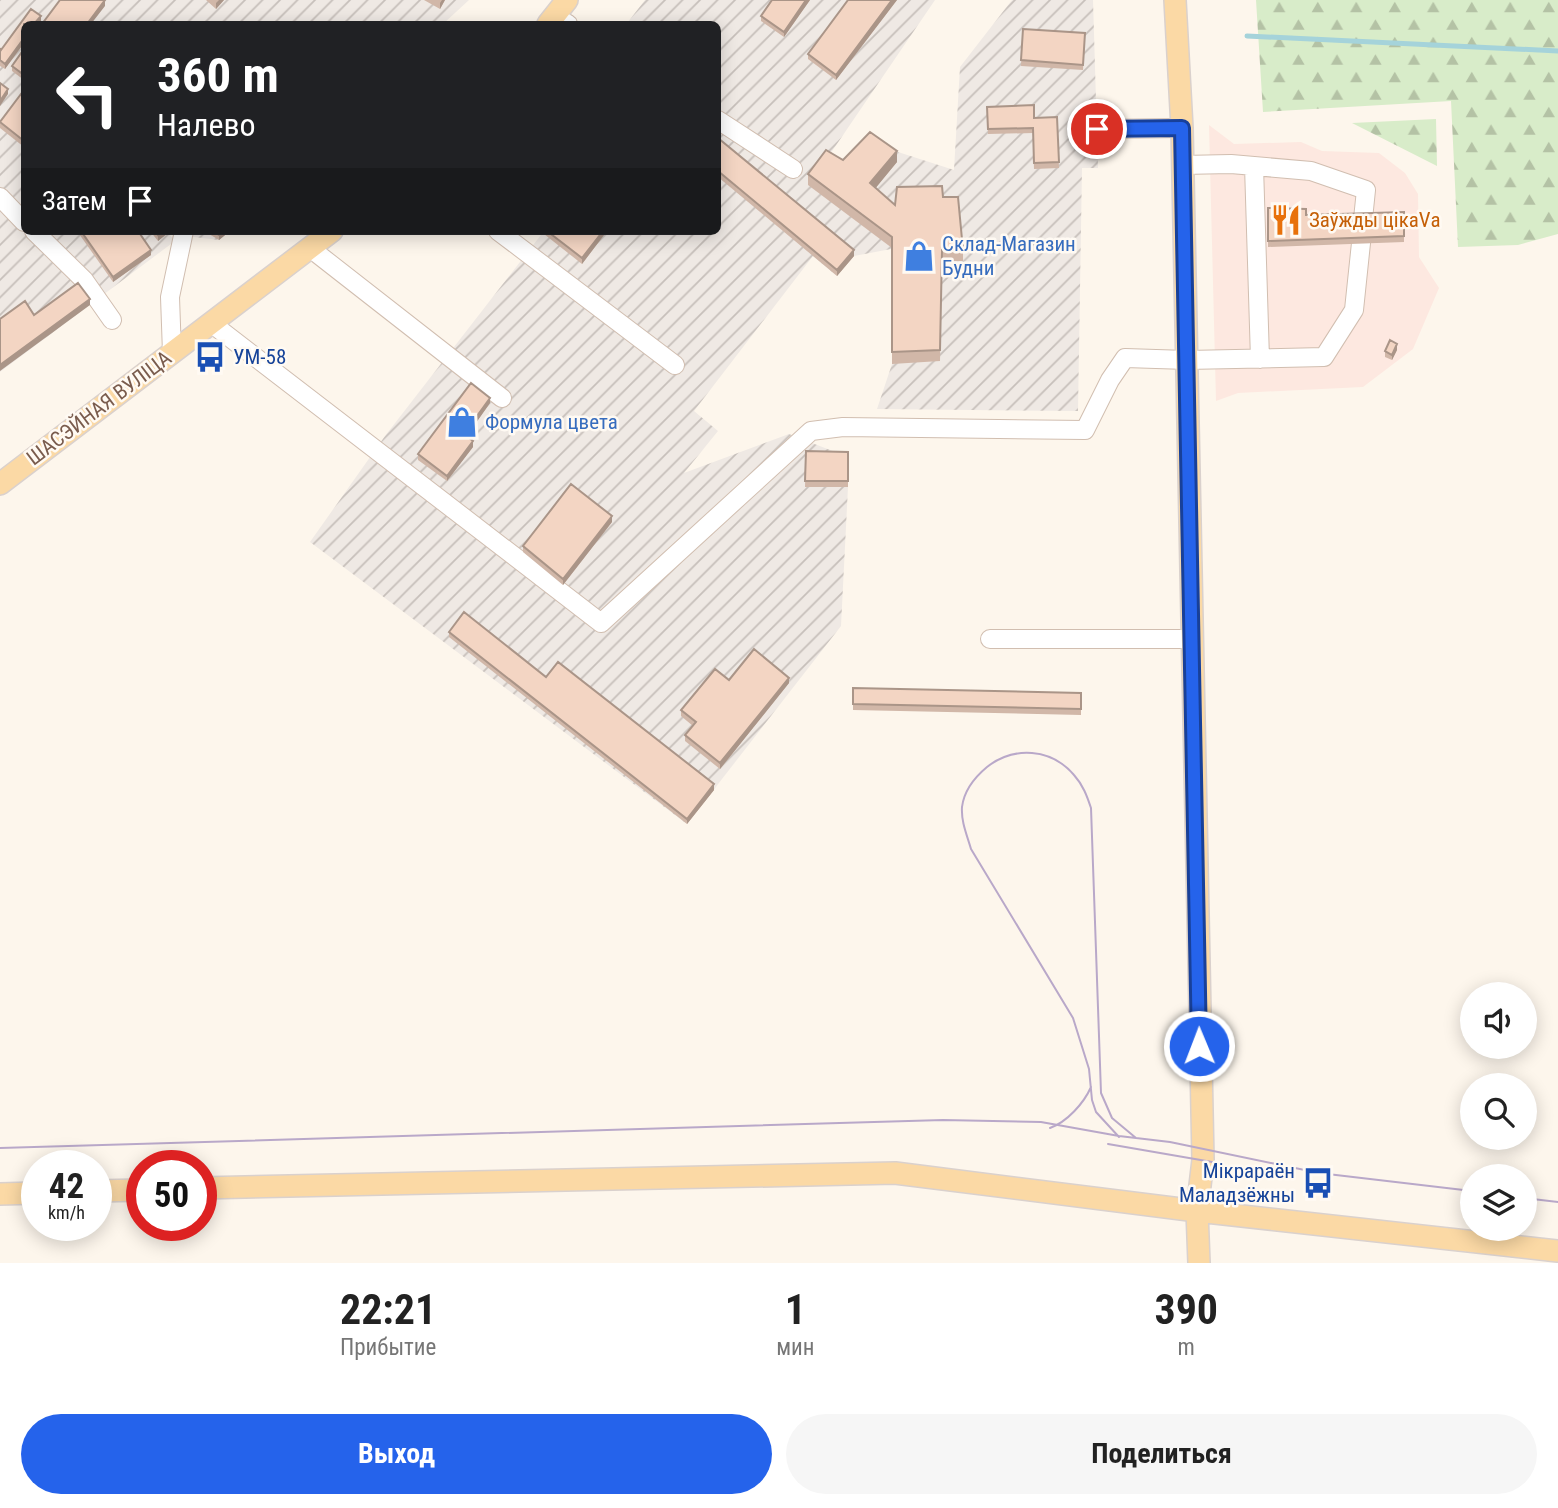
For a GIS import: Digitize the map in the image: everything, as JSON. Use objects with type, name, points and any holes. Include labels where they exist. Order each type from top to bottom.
[{"type":"main road","points":[[1175,0],[1182,128],[1203,1160],[1197,1211],[1199,1263]]},
{"type":"main road","name":"ШАСЭЙНАЯ ВУЛІЦА","points":[[0,484],[327,235]]},
{"type":"main road","points":[[217,1188],[895,1173],[1197,1211],[1558,1251]]},
{"type":"main road","points":[[0,1194],[21,1193]]},
{"type":"lane","points":[[721,122],[793,169]]},
{"type":"lane","points":[[1097,129],[1182,128]]},
{"type":"lane","points":[[1182,165],[1254,166],[1311,171],[1366,190],[1363,219]]},
{"type":"lane","points":[[1254,166],[1260,359]]},
{"type":"lane","points":[[0,197],[21,219]]},
{"type":"lane","points":[[38,235],[84,280],[112,320]]},
{"type":"lane","points":[[172,353],[170,297],[183,235]]},
{"type":"lane","points":[[503,235],[675,365]]},
{"type":"lane","points":[[211,324],[601,623],[811,431],[843,427],[1085,430],[1110,380],[1125,358],[1187,360],[1324,357],[1354,310],[1361,243]]},
{"type":"lane","points":[[310,248],[502,398]]},
{"type":"lane","points":[[990,639],[1191,639]]},
{"type":"shaded area","points":[[0,0],[469,0],[446,21],[21,21],[21,235],[170,235],[175,241],[0,372]]},
{"type":"shaded area","points":[[645,0],[935,0],[826,160],[843,171],[870,143],[954,170],[960,67],[1012,0],[1093,0],[1098,168],[1082,168],[1078,411],[877,409],[892,364],[891,249],[854,256],[837,276],[813,256],[694,411],[718,431],[684,473],[789,434],[848,457],[848,487],[841,626],[687,824],[310,542],[385,436],[541,235],[721,235],[721,21],[629,21]]},
{"type":"shaded area","points":[[1209,125],[1234,144],[1301,142],[1322,151],[1379,153],[1405,173],[1418,194],[1419,257],[1439,288],[1413,349],[1363,387],[1238,393],[1216,401]]},
{"type":"shaded area","points":[[177,235],[225,235],[219,240]]},
{"type":"green space","points":[[1256,0],[1558,0],[1558,234],[1518,245],[1458,247],[1451,101],[1263,112]]},
{"type":"green space","points":[[1436,119],[1437,166],[1352,123]]},
{"type":"building","points":[[60,0],[105,0],[89,21],[44,21]]},
{"type":"building","points":[[772,0],[806,0],[784,32],[761,16]]},
{"type":"building","points":[[848,0],[892,0],[836,75],[808,54]]},
{"type":"building","points":[[31,9],[41,16],[37,21],[22,21]]},
{"type":"building","points":[[21,23],[21,42],[5,64],[0,60],[1,50]]},
{"type":"building","points":[[1023,29],[1085,33],[1083,65],[1021,60]]},
{"type":"building","points":[[21,53],[21,73],[12,66]]},
{"type":"building","points":[[0,83],[8,89],[0,101]]},
{"type":"building","points":[[21,94],[21,139],[0,122]]},
{"type":"building","points":[[1034,105],[1034,118],[1057,117],[1059,162],[1034,163],[1033,128],[988,129],[987,107]]},
{"type":"building","points":[[870,132],[897,151],[870,183],[895,205],[897,187],[942,186],[943,197],[958,197],[963,250],[942,250],[940,350],[892,352],[892,237],[808,174],[826,150],[843,160]]},
{"type":"building","points":[[721,140],[854,250],[837,270],[721,173]]},
{"type":"building","points":[[1268,208],[1306,209],[1306,215],[1404,212],[1404,236],[1268,241]]},
{"type":"building","points":[[84,235],[141,235],[151,250],[113,277]]},
{"type":"building","points":[[552,235],[600,235],[582,258]]},
{"type":"building","points":[[78,283],[90,299],[0,365],[0,319],[25,301],[34,315]]},
{"type":"building","points":[[1390,340],[1397,344],[1392,355],[1385,351]]},
{"type":"building","name":"Формула цвета","points":[[471,383],[490,398],[464,434],[473,441],[447,476],[418,454]]},
{"type":"building","points":[[806,451],[848,452],[848,481],[805,481]]},
{"type":"building","points":[[571,484],[612,516],[563,579],[523,546]]},
{"type":"building","points":[[464,612],[546,677],[558,662],[714,784],[687,819],[449,632]]},
{"type":"building","points":[[754,649],[789,678],[720,763],[685,735],[696,722],[681,710],[715,669],[729,680]]},
{"type":"building","points":[[853,688],[1081,693],[1081,709],[853,704]]},
{"type":"waterway","points":[[1247,36],[1558,51]]},
{"type":"tram line","points":[[1119,1137],[1096,1112],[1089,1069],[1073,1018],[971,849],[962,818],[965,795],[978,775],[998,760],[1009,756],[1032,753],[1054,759],[1077,779],[1091,808],[1101,1093],[1112,1118],[1136,1138]]},
{"type":"tram line","points":[[1050,1128],[1074,1111],[1091,1087]]},
{"type":"tram line","points":[[0,1148],[943,1120],[1041,1122],[1170,1142],[1319,1173],[1460,1190]]},
{"type":"tram line","points":[[1108,1144],[1218,1163]]},
{"type":"tram line","points":[[1537,1200],[1558,1202]]},
{"type":"place","name":"Заўжды цікаVа","points":[[1286,220]]},
{"type":"place","name":"Склад-Магазин Будни","points":[[919,256]]},
{"type":"place","name":"УМ-58","points":[[210,357]]},
{"type":"place","name":"Формула цвета","points":[[462,422]]},
{"type":"place","name":"Мікрараён Маладзёжны","points":[[1318,1183]]},
{"type":"route","points":[[1097,129],[1182,128],[1199,1046]]}]
